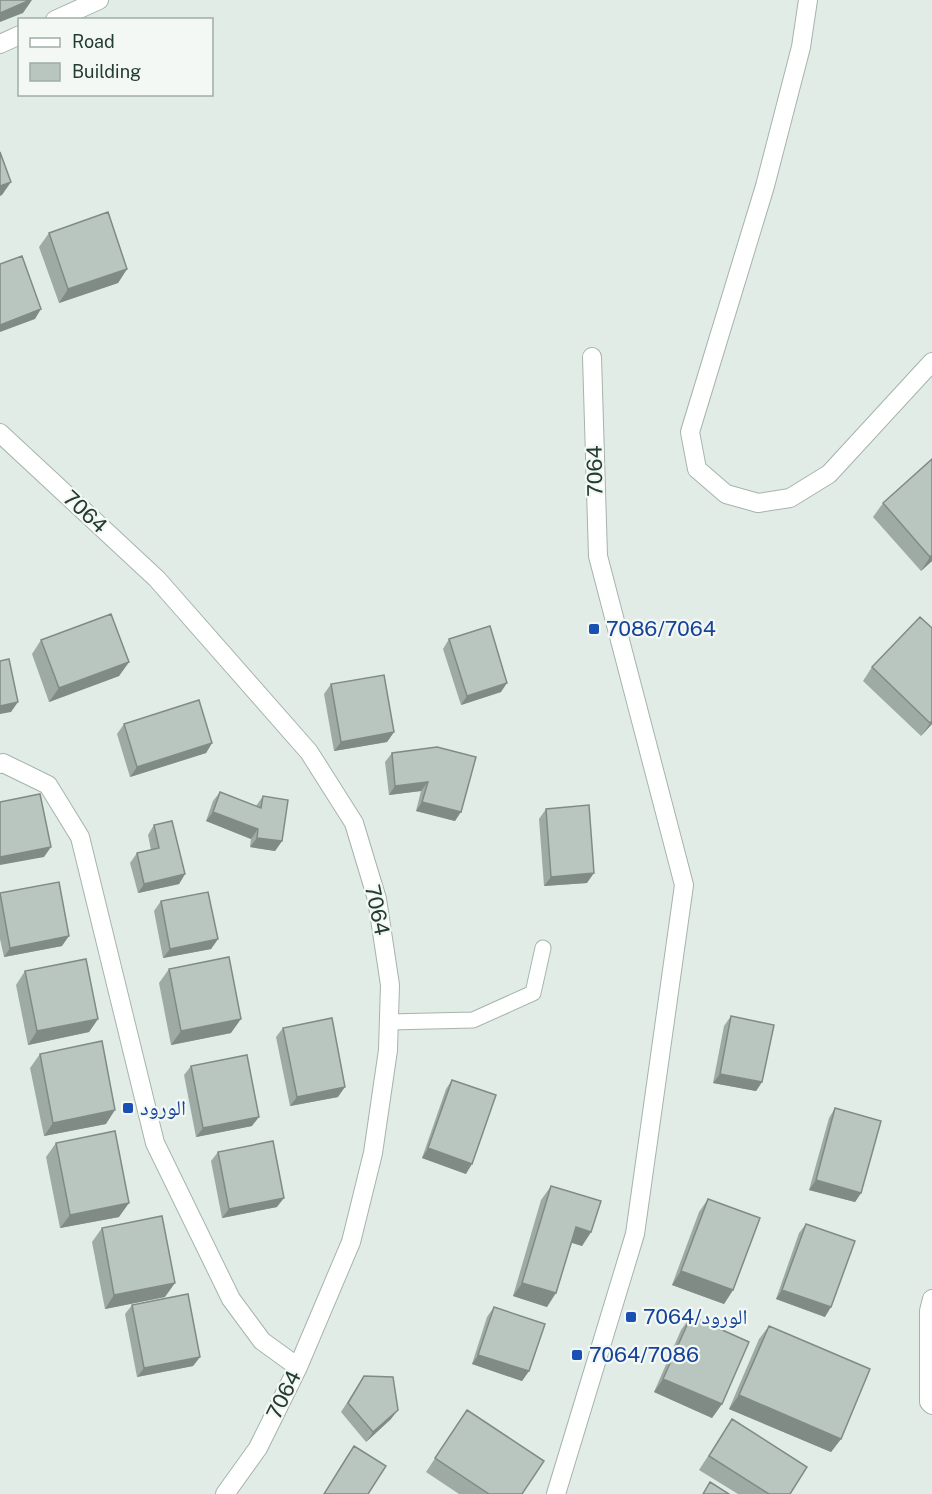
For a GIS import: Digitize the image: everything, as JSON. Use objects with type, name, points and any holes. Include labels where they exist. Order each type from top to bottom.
[{"type":"street","points":[[59,18],[99,0]]},
{"type":"street","points":[[808,0],[801,47],[765,186],[690,432],[697,469],[726,494],[758,503],[790,498],[829,474],[932,362]]},
{"type":"street","points":[[0,44],[18,36]]},
{"type":"street","name":"7064","points":[[556,1494],[635,1234],[684,885],[598,556],[592,357]]},
{"type":"street","name":"7064","points":[[0,433],[157,579],[309,752],[354,823],[377,899],[390,985],[388,1050],[373,1153],[351,1242],[298,1367],[258,1448],[225,1494]]},
{"type":"street","points":[[2,763],[48,785],[80,837],[155,1143],[231,1299],[262,1341],[298,1367]]},
{"type":"street","points":[[932,1299],[929,1311],[929,1402],[932,1405]]},
{"type":"lane","points":[[389,1022],[473,1020],[533,993],[543,948]]},
{"type":"building","points":[[0,0],[30,0],[0,13]]},
{"type":"building","points":[[0,152],[11,182],[0,186]]},
{"type":"building","points":[[108,212],[127,269],[68,289],[49,233]]},
{"type":"building","points":[[22,256],[41,309],[0,325],[0,264]]},
{"type":"building","points":[[932,459],[932,555],[930,557],[883,503]]},
{"type":"building","points":[[111,614],[129,662],[59,688],[41,640]]},
{"type":"building","points":[[920,617],[932,628],[932,721],[930,723],[872,667]]},
{"type":"building","points":[[490,626],[507,683],[467,696],[449,639]]},
{"type":"building","points":[[9,659],[18,702],[0,706],[0,661]]},
{"type":"building","points":[[384,675],[394,732],[341,742],[331,684]]},
{"type":"building","points":[[199,700],[212,743],[137,767],[124,724]]},
{"type":"building","points":[[437,747],[476,757],[461,812],[422,802],[428,782],[395,786],[392,753]]},
{"type":"building","points":[[220,792],[261,808],[263,796],[288,800],[282,841],[257,838],[258,829],[213,812]]},
{"type":"building","points":[[40,794],[51,847],[0,857],[0,802]]},
{"type":"building","points":[[589,805],[594,873],[551,877],[546,809]]},
{"type":"building","points":[[172,821],[185,874],[144,884],[137,853],[159,848],[154,825]]},
{"type":"building","points":[[59,882],[69,936],[10,948],[0,893]]},
{"type":"building","points":[[208,892],[218,939],[170,949],[161,901]]},
{"type":"building","points":[[229,957],[241,1019],[181,1031],[169,969]]},
{"type":"building","points":[[86,959],[98,1019],[37,1031],[25,971]]},
{"type":"building","points":[[731,1016],[774,1025],[762,1082],[720,1074]]},
{"type":"building","points":[[332,1018],[345,1087],[297,1097],[283,1028]]},
{"type":"building","points":[[102,1041],[115,1110],[53,1123],[40,1054]]},
{"type":"building","points":[[247,1055],[259,1117],[203,1128],[191,1066]]},
{"type":"building","points":[[452,1080],[496,1095],[472,1164],[428,1148]]},
{"type":"building","points":[[835,1108],[881,1121],[861,1193],[816,1180]]},
{"type":"building","points":[[115,1131],[129,1203],[70,1215],[56,1143]]},
{"type":"building","points":[[273,1141],[284,1198],[229,1209],[218,1152]]},
{"type":"building","points":[[551,1186],[601,1201],[591,1232],[576,1227],[556,1293],[522,1283]]},
{"type":"building","points":[[708,1199],[760,1218],[733,1290],[681,1271]]},
{"type":"building","points":[[162,1216],[175,1283],[114,1295],[102,1228]]},
{"type":"building","points":[[806,1224],[855,1241],[831,1307],[782,1290]]},
{"type":"building","points":[[188,1294],[200,1357],[144,1368],[132,1305]]},
{"type":"building","points":[[494,1307],[545,1324],[529,1371],[478,1355]]},
{"type":"building","points":[[691,1316],[749,1342],[722,1404],[663,1379]]},
{"type":"building","points":[[769,1326],[870,1369],[841,1439],[739,1395]]},
{"type":"building","points":[[364,1376],[393,1377],[398,1410],[373,1432],[348,1403]]},
{"type":"building","points":[[467,1410],[544,1461],[522,1494],[489,1494],[435,1458]]},
{"type":"building","points":[[732,1419],[807,1467],[790,1494],[769,1494],[709,1456]]},
{"type":"building","points":[[354,1446],[386,1466],[368,1494],[324,1494]]},
{"type":"building","points":[[710,1482],[729,1494],[703,1494]]},
{"type":"place","name":"7086/7064","points":[[594,629]]},
{"type":"place","name":"الورود","points":[[128,1108]]},
{"type":"place","name":"الورود/7064","points":[[631,1317]]},
{"type":"place","name":"7064/7086","points":[[577,1355]]}]
